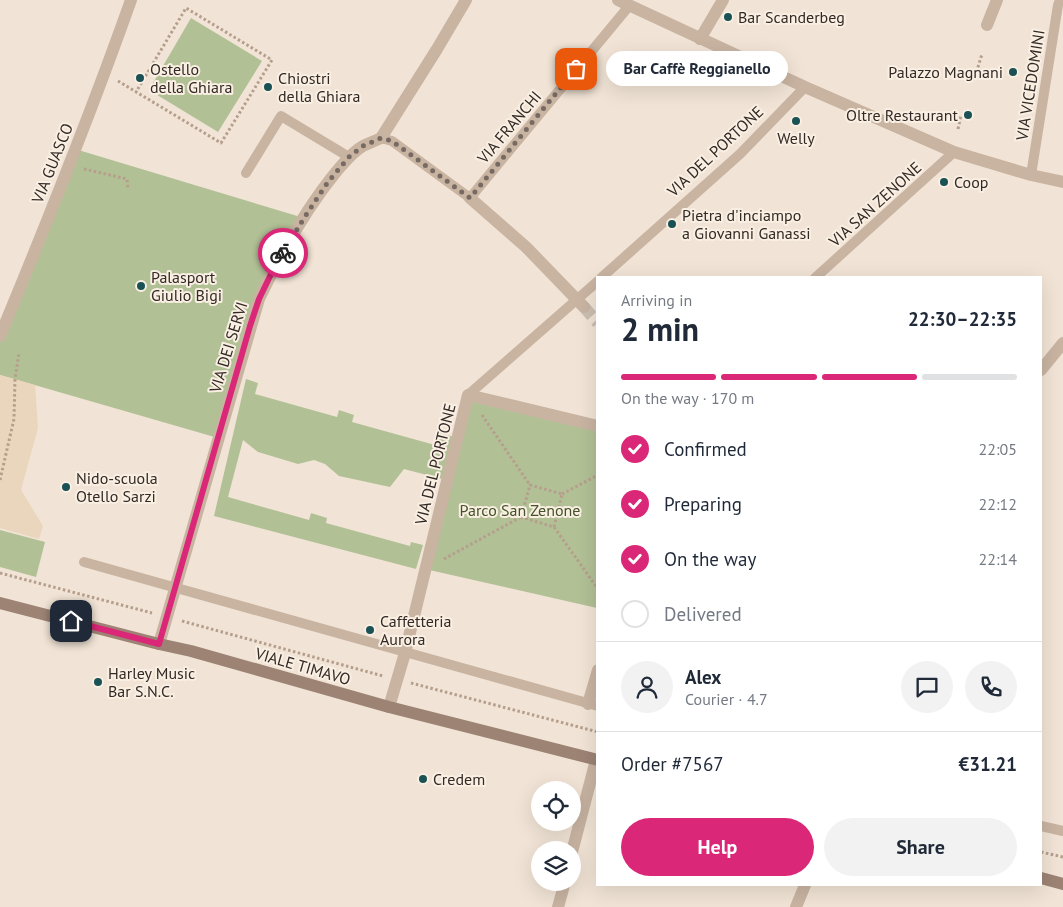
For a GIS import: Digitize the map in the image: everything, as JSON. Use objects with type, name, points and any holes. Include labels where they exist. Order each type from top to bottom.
[{"type":"main road","name":"VIALE TIMAVO","points":[[0,603],[191,651],[389,707],[596,760]]},
{"type":"main road","points":[[1042,878],[1063,884]]},
{"type":"street","name":"VIA GUASCO","points":[[0,336],[69,165],[131,0]]},
{"type":"street","points":[[381,138],[466,0]]},
{"type":"street","points":[[700,39],[723,0]]},
{"type":"street","points":[[986,25],[997,0]]},
{"type":"street","points":[[623,3],[805,87],[954,152],[1030,175],[1063,182]]},
{"type":"street","name":"VIA DEI SERVI","points":[[159,644],[259,299],[273,270],[328,182],[349,157],[363,146],[381,138]]},
{"type":"street","points":[[470,198],[526,247],[581,303]]},
{"type":"street","points":[[1042,369],[1063,343]]},
{"type":"street","points":[[468,395],[596,426]]},
{"type":"street","name":"VIA DEL PORTONE","points":[[389,707],[405,653],[468,395]]},
{"type":"street","points":[[593,705],[596,684]]},
{"type":"street","points":[[575,841],[596,764]]},
{"type":"street","points":[[796,907],[805,886]]},
{"type":"street","points":[[558,907],[562,891]]},
{"type":"lane","name":"VIA VICEDOMINI","points":[[1030,175],[1060,0]]},
{"type":"lane","name":"VIA FRANCHI","points":[[470,198],[623,3]]},
{"type":"lane","name":"VIA DEL PORTONE","points":[[603,276],[740,154],[805,87]]},
{"type":"lane","points":[[246,173],[281,116],[349,157]]},
{"type":"lane","points":[[381,138],[392,141],[470,198]]},
{"type":"lane","name":"VIA SAN ZENONE","points":[[817,276],[954,152]]},
{"type":"lane","name":"VIA DEL PORTONE","points":[[468,395],[581,303],[596,284]]},
{"type":"lane","points":[[84,562],[593,705]]},
{"type":"lane","points":[[1042,826],[1063,831]]},
{"type":"path","points":[[104,73],[221,143],[272,60],[186,8],[136,92]]},
{"type":"path","points":[[975,77],[982,54]]},
{"type":"path","points":[[958,129],[962,115]]},
{"type":"path","points":[[69,165],[127,179],[128,189]]},
{"type":"path","points":[[0,480],[14,419],[15,379],[19,353]]},
{"type":"path","points":[[468,395],[530,485],[562,494],[596,476]]},
{"type":"path","points":[[426,570],[521,517],[530,485]]},
{"type":"path","points":[[554,527],[562,494]]},
{"type":"path","points":[[521,517],[554,527],[596,586]]},
{"type":"path","points":[[0,573],[596,731]]},
{"type":"path","points":[[1042,852],[1063,858]]},
{"type":"green space","points":[[191,18],[262,61],[218,132],[149,90]]},
{"type":"green space","points":[[75,149],[304,218],[273,270],[218,438],[0,375],[0,336]]},
{"type":"green space","points":[[246,379],[258,383],[255,394],[337,417],[339,410],[354,415],[352,422],[435,445],[439,432],[453,437],[442,479],[404,469],[390,487],[339,476],[325,464],[314,460],[298,464],[258,452],[243,440],[228,497],[309,520],[311,513],[327,518],[326,523],[410,546],[411,542],[423,545],[416,569],[214,516]]},
{"type":"green space","name":"Parco San Zenone","points":[[468,395],[596,425],[596,608],[425,569]]},
{"type":"green space","points":[[0,530],[45,542],[36,577],[0,567]]},
{"type":"shaded area","points":[[0,375],[35,385],[38,428],[21,490],[43,526],[39,539],[0,528]]},
{"type":"tunnel","points":[[584,307],[596,321]]},
{"type":"way so far","points":[[283,253],[328,182],[349,157],[363,146],[381,138],[392,141],[470,198],[576,69]]},
{"type":"place","name":"Bar Scanderbeg","points":[[728,17]]},
{"type":"place","name":"Bar Caffè Reggianello","points":[[576,69]]},
{"type":"place","name":"Palazzo Magnani","points":[[1013,72]]},
{"type":"place","name":"Ostello della Ghiara","points":[[140,78]]},
{"type":"place","name":"Chiostri della Ghiara","points":[[268,87]]},
{"type":"place","name":"Oltre Restaurant","points":[[968,115]]},
{"type":"place","name":"Welly","points":[[796,121]]},
{"type":"place","name":"Coop","points":[[944,182]]},
{"type":"place","name":"Pietra d'inciampo a Giovanni Ganassi","points":[[672,224]]},
{"type":"place","name":"Palasport Giulio Bigi","points":[[141,286]]},
{"type":"place","name":"Nido-scuola Otello Sarzi","points":[[66,487]]},
{"type":"place","name":"Caffetteria Aurora","points":[[370,630]]},
{"type":"place","name":"Harley Music Bar S.N.C.","points":[[98,682]]},
{"type":"place","name":"Credem","points":[[423,779]]},
{"type":"route","points":[[71,621],[159,644],[250,326],[259,299],[283,253]]}]
